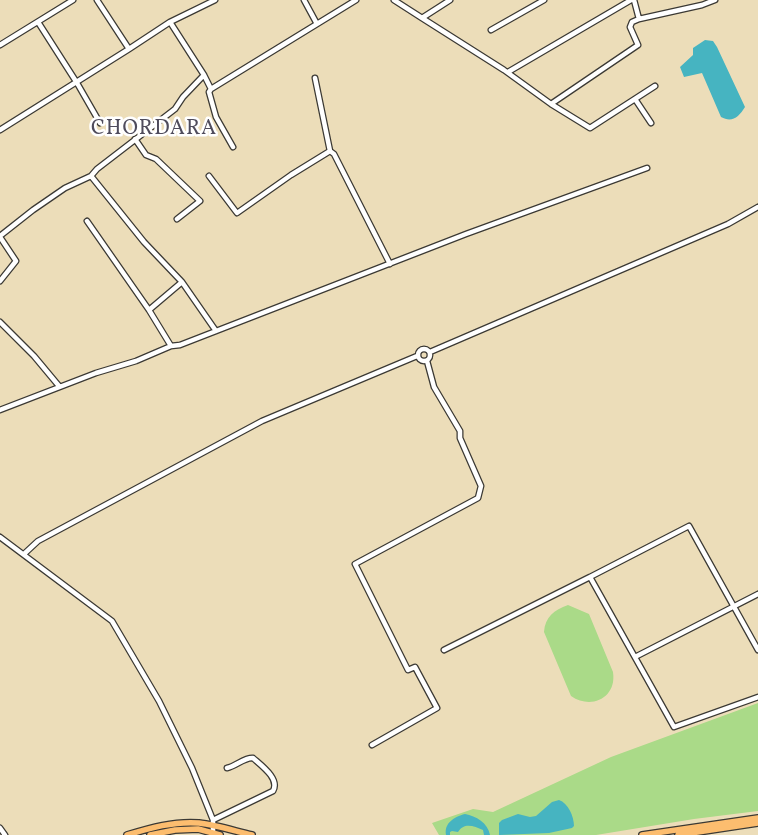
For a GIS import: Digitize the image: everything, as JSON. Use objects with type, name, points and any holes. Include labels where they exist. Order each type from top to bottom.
[{"type":"main road","points":[[642,835],[758,818]]},
{"type":"main road","points":[[127,835],[176,824],[199,823],[213,823],[252,835]]},
{"type":"main road","points":[[678,835],[758,823]]},
{"type":"main road","points":[[150,835],[198,829],[220,835]]},
{"type":"street","points":[[0,45],[73,0]]},
{"type":"street","points":[[97,0],[129,49]]},
{"type":"street","points":[[0,130],[77,83],[170,22],[215,0]]},
{"type":"street","points":[[304,0],[317,24]]},
{"type":"street","points":[[233,147],[216,117],[209,92],[212,88],[356,0]]},
{"type":"street","points":[[394,0],[508,72],[551,104],[590,128],[655,86]]},
{"type":"street","points":[[422,18],[450,0]]},
{"type":"street","points":[[491,30],[544,0]]},
{"type":"street","points":[[508,72],[632,0],[639,19]]},
{"type":"street","points":[[551,104],[638,44],[630,27],[632,22],[716,0]]},
{"type":"street","points":[[38,22],[100,123]]},
{"type":"street","points":[[170,22],[212,88]]},
{"type":"street","points":[[0,281],[16,261],[0,236],[65,188],[91,176],[97,169],[175,109],[183,97],[204,75]]},
{"type":"street","points":[[315,78],[330,151],[334,154],[390,264]]},
{"type":"street","points":[[635,99],[651,123]]},
{"type":"street","points":[[136,140],[146,155],[156,159],[200,201],[177,219]]},
{"type":"street","points":[[209,176],[237,213],[291,175],[330,151]]},
{"type":"street","points":[[0,410],[59,386],[136,361],[171,346],[216,331],[647,168]]},
{"type":"street","points":[[91,176],[138,234],[182,282],[216,331]]},
{"type":"street","points":[[430,352],[728,224],[758,207]]},
{"type":"street","points":[[87,222],[149,310],[171,346]]},
{"type":"street","points":[[149,310],[182,282]]},
{"type":"street","points":[[0,322],[34,356],[59,386]]},
{"type":"street","points":[[24,554],[38,540],[262,421],[417,356],[418,352],[423,349],[427,349],[430,352]]},
{"type":"street","points":[[372,745],[437,708],[415,667],[408,670],[354,564],[478,498],[481,486],[460,438],[460,431],[434,387],[427,361],[430,358],[430,352]]},
{"type":"street","points":[[417,356],[421,361],[427,361]]},
{"type":"street","points":[[444,650],[689,526],[758,650]]},
{"type":"street","points":[[0,537],[112,621],[159,701],[192,768],[213,823],[213,834]]},
{"type":"street","points":[[590,577],[674,727],[758,697]]},
{"type":"street","points":[[635,657],[758,594]]},
{"type":"street","points":[[213,823],[273,792],[275,788],[274,780],[253,758],[226,768]]},
{"type":"street","points":[[0,828],[5,835]]},
{"type":"green space","points":[[568,605],[589,614],[613,672],[611,689],[601,699],[587,702],[571,696],[544,632],[548,618],[558,609]]},
{"type":"green space","points":[[758,703],[758,811],[596,835],[439,835],[432,823],[473,809],[493,812],[611,757]]},
{"type":"water","points":[[705,40],[713,41],[717,47],[745,107],[735,118],[725,119],[721,117],[702,73],[684,77],[680,67],[693,55],[693,48]]},
{"type":"water","points":[[559,800],[565,804],[572,814],[574,826],[572,828],[549,833],[499,835],[499,823],[502,820],[518,814],[530,817],[536,816],[552,802]]},
{"type":"water","points":[[465,814],[481,821],[487,827],[490,835],[484,835],[483,830],[476,827],[466,826],[458,832],[452,831],[450,835],[446,835],[448,824]]},
{"type":"district","name":"CHORDARA","points":[[154,130]]}]
